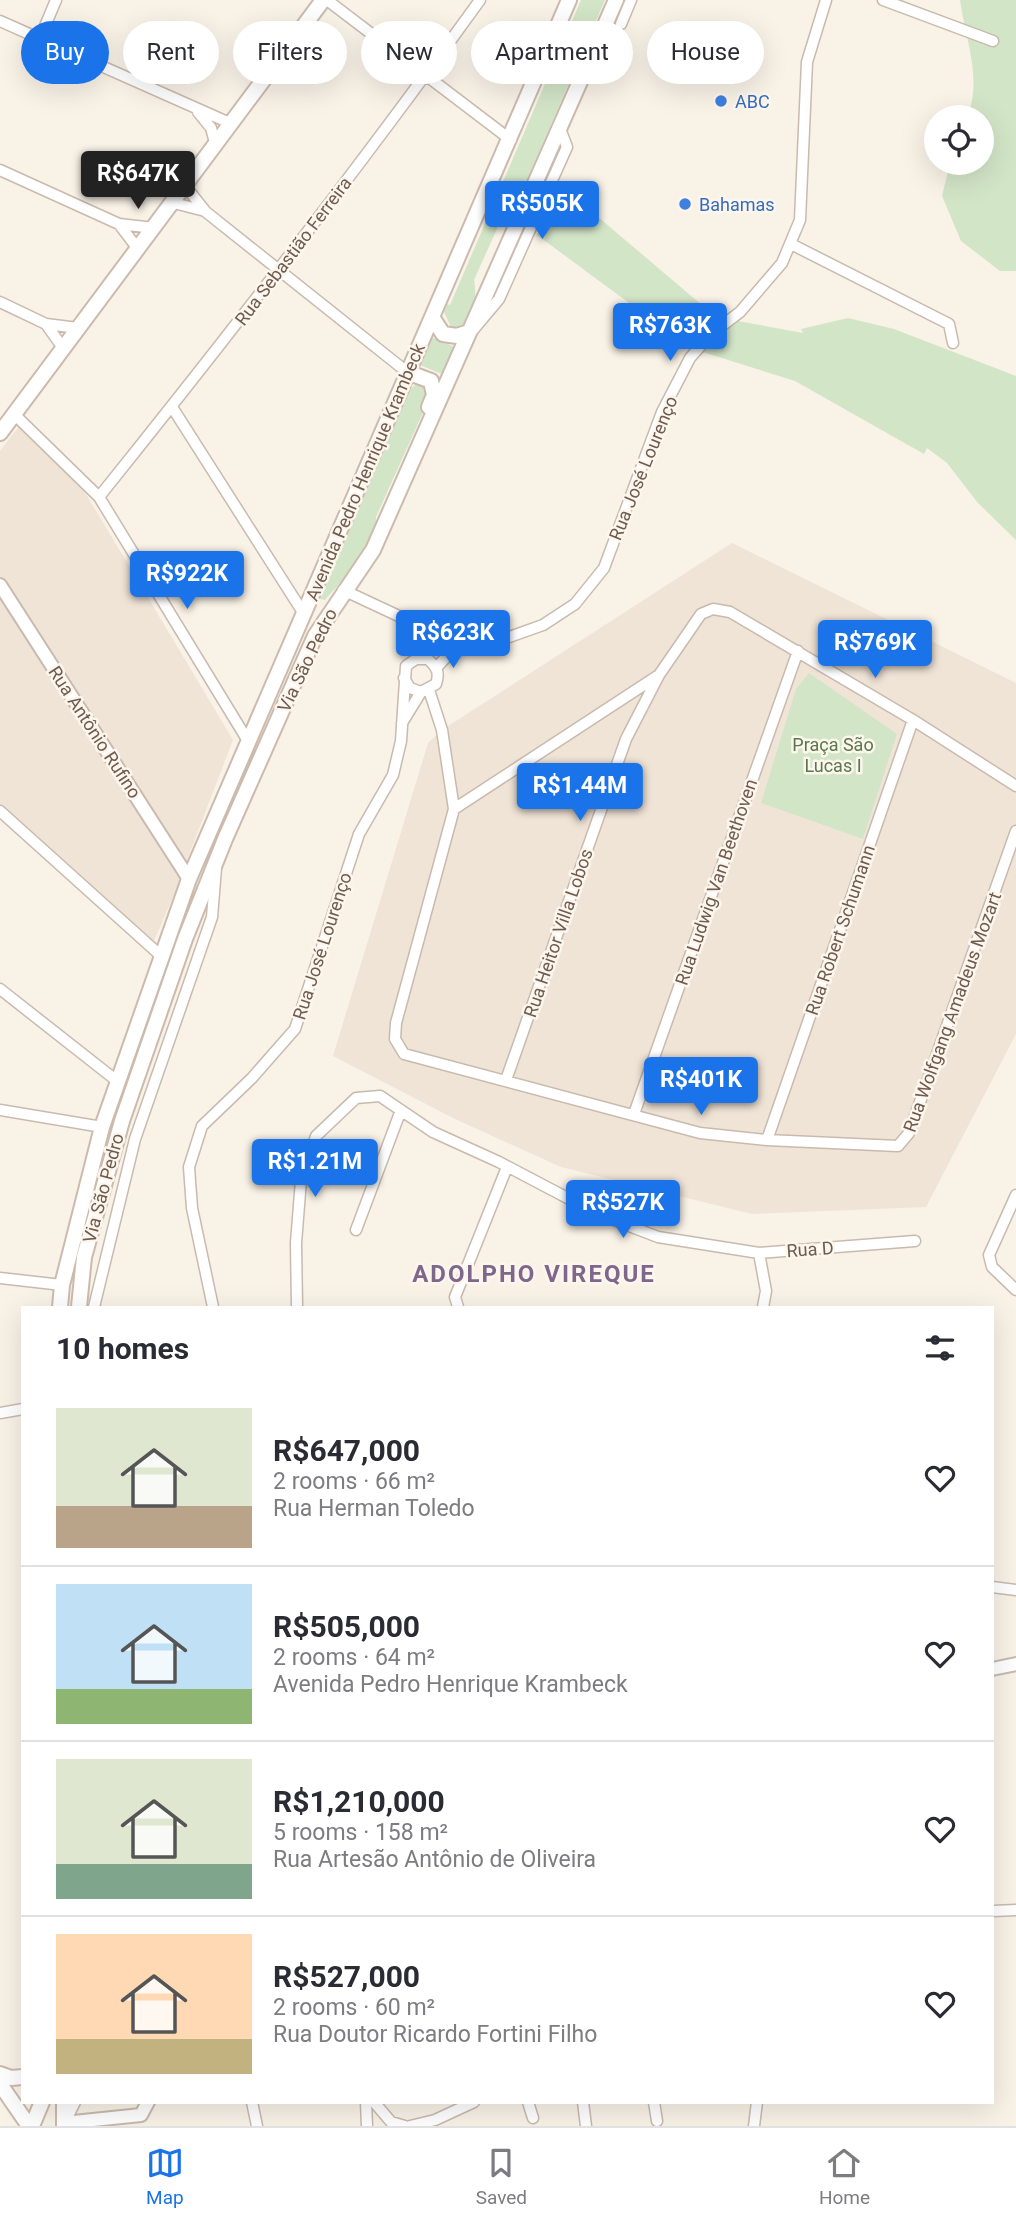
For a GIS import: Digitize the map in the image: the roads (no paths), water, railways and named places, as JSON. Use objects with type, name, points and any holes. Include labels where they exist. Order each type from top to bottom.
[{"type":"main road","points":[[0,433],[325,0]]},
{"type":"main road","name":"Avenida Pedro Henrique Krambeck","points":[[60,1306],[62,1285],[102,1127],[160,954],[248,741],[569,0]]},
{"type":"main road","name":"Via São Pedro","points":[[79,1306],[84,1257],[118,1132],[185,939],[216,861],[315,636],[343,590],[373,550],[561,131],[616,0]]},
{"type":"main road","points":[[432,317],[443,334],[457,336],[469,332]]},
{"type":"main road","points":[[384,526],[383,512],[434,395],[431,381],[407,372]]},
{"type":"main road","points":[[0,2074],[8,2078],[21,2077]]},
{"type":"main road","points":[[0,2084],[31,2126],[41,2104]]},
{"type":"main road","points":[[64,2104],[64,2125]]},
{"type":"street","points":[[47,21],[56,0]]},
{"type":"street","points":[[325,0],[361,26]]},
{"type":"street","name":"Rua Sebastião Ferreira","points":[[457,33],[480,0]]},
{"type":"street","points":[[622,21],[631,0]]},
{"type":"street","name":"Rua José Lourenço","points":[[460,642],[498,641],[543,625],[575,604],[604,568],[662,412],[690,358],[711,334],[740,312],[782,263],[800,220],[807,62],[826,0]]},
{"type":"street","points":[[883,0],[993,41]]},
{"type":"street","points":[[0,21],[21,30]]},
{"type":"street","points":[[109,70],[233,124]]},
{"type":"street","name":"Rua Sebastião Ferreira","points":[[99,497],[172,407],[420,84]]},
{"type":"street","points":[[439,84],[511,139]]},
{"type":"street","points":[[198,111],[211,128],[216,146]]},
{"type":"street","points":[[0,170],[119,223],[154,228]]},
{"type":"street","points":[[186,187],[206,212],[407,372]]},
{"type":"street","points":[[174,202],[206,212]]},
{"type":"street","points":[[119,223],[138,249]]},
{"type":"street","points":[[791,244],[949,324],[953,343]]},
{"type":"street","points":[[0,302],[46,324],[78,328]]},
{"type":"street","points":[[46,324],[63,348]]},
{"type":"street","points":[[172,407],[304,614]]},
{"type":"street","points":[[14,414],[99,497],[248,741]]},
{"type":"street","name":"Rua Antônio Rufino","points":[[0,585],[190,879]]},
{"type":"street","points":[[343,590],[460,642],[437,667]]},
{"type":"street","name":"Rua Heitor Villa Lobos","points":[[506,1080],[626,739],[659,675],[701,614],[713,608],[730,612],[797,651]]},
{"type":"street","points":[[416,659],[428,659],[437,667],[438,676],[425,691],[410,688],[404,678],[406,666],[416,659],[433,632]]},
{"type":"street","points":[[797,651],[913,720],[1016,786]]},
{"type":"street","name":"Rua Ludwig Van Beethoven","points":[[634,1114],[797,651]]},
{"type":"street","points":[[454,809],[659,675]]},
{"type":"street","name":"Rua José Lourenço","points":[[214,1306],[192,1208],[189,1167],[202,1126],[252,1079],[295,1029],[359,834],[393,775],[401,741],[404,678]]},
{"type":"street","name":"Rua José Lourenço","points":[[402,723],[425,691]]},
{"type":"street","name":"Rua Wolfgang Amadeus Mozart","points":[[425,691],[442,730],[454,809],[396,1023],[395,1039],[404,1054],[418,1060],[506,1080],[700,1133],[767,1140],[898,1146],[904,1141],[1016,831]]},
{"type":"street","name":"Rua Robert Schumann","points":[[767,1140],[913,720]]},
{"type":"street","points":[[0,811],[160,954]]},
{"type":"street","points":[[94,1306],[135,1139],[212,917],[216,861]]},
{"type":"street","points":[[1002,874],[1016,872]]},
{"type":"street","points":[[0,989],[117,1081]]},
{"type":"street","points":[[297,1306],[296,1243],[301,1180],[316,1136],[356,1098],[380,1096],[433,1132],[598,1214],[658,1237],[759,1253]]},
{"type":"street","points":[[0,1110],[102,1127]]},
{"type":"street","points":[[356,1230],[401,1110]]},
{"type":"street","points":[[458,1306],[455,1297],[508,1167]]},
{"type":"street","points":[[1016,1195],[989,1255],[992,1266],[1016,1290]]},
{"type":"street","name":"Rua D","points":[[763,1306],[766,1291],[759,1253],[915,1241]]},
{"type":"street","points":[[0,1278],[62,1285]]},
{"type":"street","points":[[0,1413],[21,1409]]},
{"type":"street","points":[[994,1587],[1016,1590]]},
{"type":"street","points":[[994,1669],[1016,1664]]},
{"type":"street","points":[[994,1911],[1016,1910]]},
{"type":"street","points":[[74,2104],[64,2125],[142,2120]]},
{"type":"street","points":[[252,2104],[257,2126]]},
{"type":"street","points":[[366,2104],[368,2126]]},
{"type":"street","points":[[376,2104],[391,2122],[408,2126],[438,2123],[471,2104]]},
{"type":"street","points":[[529,2104],[533,2118]]},
{"type":"street","points":[[583,2104],[586,2126]]},
{"type":"street","points":[[654,2104],[657,2121]]},
{"type":"street","points":[[754,2126],[757,2104]]},
{"type":"place","name":"ABC","points":[[721,101]]},
{"type":"place","name":"Bahamas","points":[[685,204]]},
{"type":"district","name":"ADOLPHO VIREQUE","points":[[534,1274]]},
{"type":"park label","name":"Praça São Lucas I","points":[[833,754]]}]
